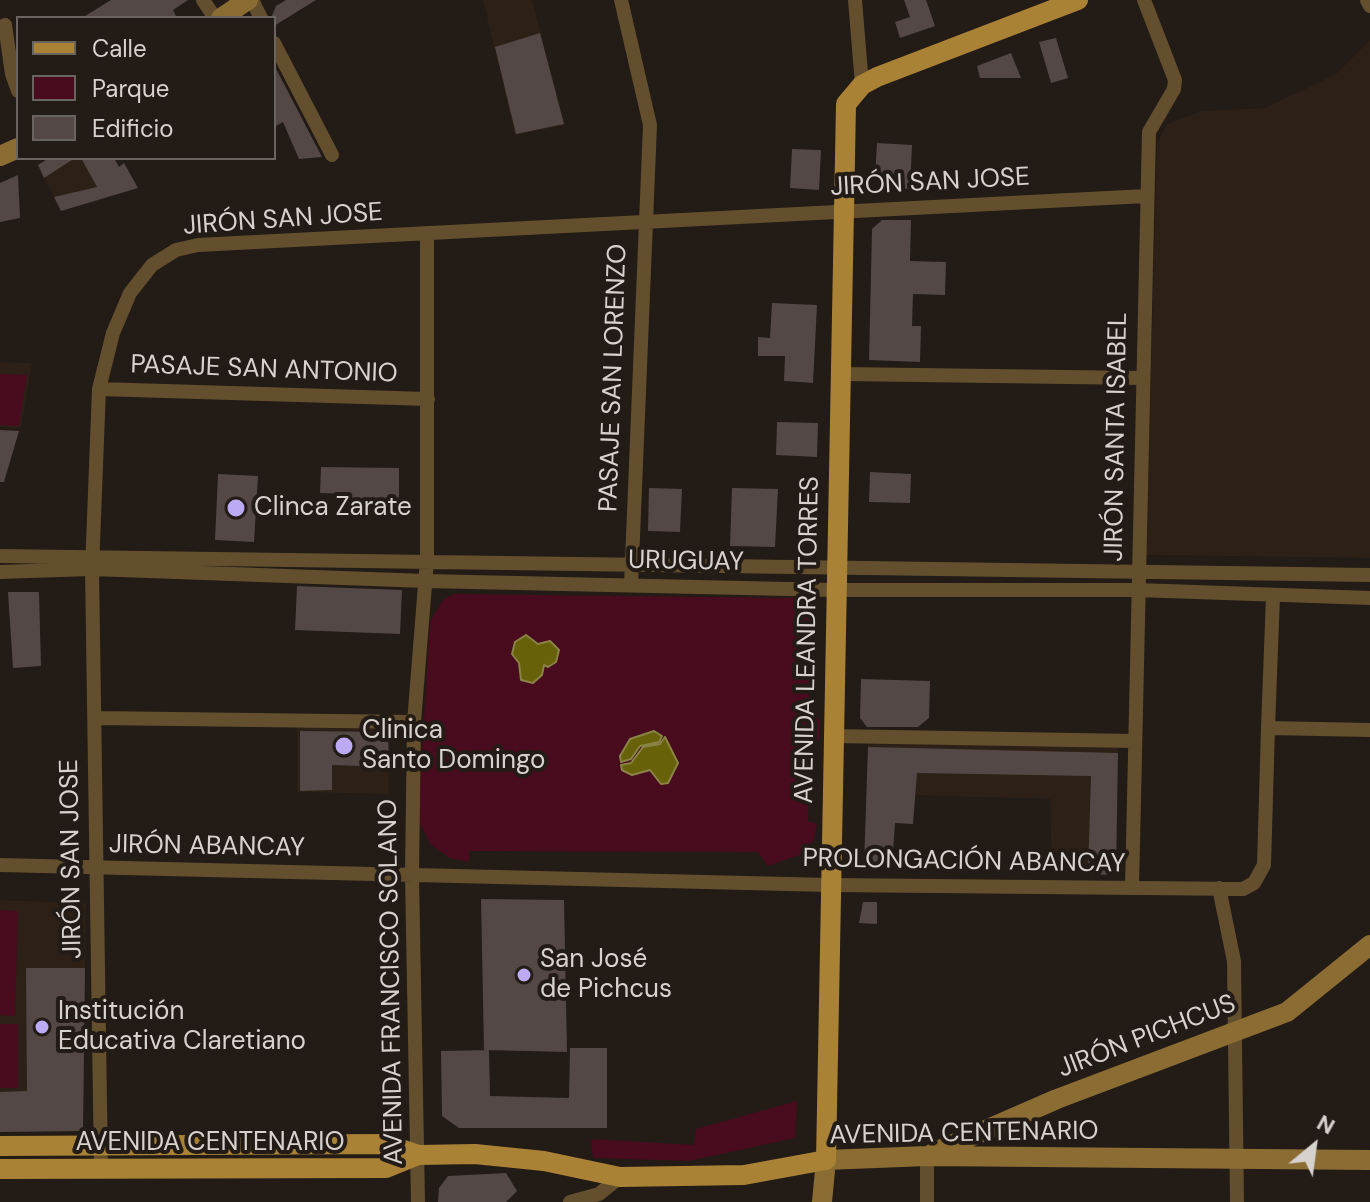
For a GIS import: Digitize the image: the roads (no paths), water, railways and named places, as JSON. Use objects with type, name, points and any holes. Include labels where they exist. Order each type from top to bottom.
[{"type":"main road","points":[[862,85],[1078,0]]},
{"type":"main road","name":"AVENIDA LEANDRA TORRES","points":[[826,1160],[846,104],[862,85]]},
{"type":"main road","name":"AVENIDA CENTENARIO","points":[[0,1146],[386,1144],[418,1155],[475,1154],[544,1161],[620,1177],[744,1175],[826,1160]]},
{"type":"main road","name":"AVENIDA CENTENARIO","points":[[0,1169],[386,1168],[418,1155]]},
{"type":"street","points":[[224,16],[250,0]]},
{"type":"street","name":"PASAJE SAN LORENZO","points":[[621,0],[650,125],[631,585]]},
{"type":"street","points":[[855,0],[862,85]]},
{"type":"street","name":"JIRÓN SANTA ISABEL","points":[[1132,888],[1149,132],[1171,97],[1175,80],[1144,0]]},
{"type":"street","points":[[1367,0],[1370,6]]},
{"type":"street","points":[[8,25],[12,74],[16,85]]},
{"type":"street","points":[[276,47],[332,155]]},
{"type":"street","name":"JIRÓN SAN JOSE","points":[[101,1169],[93,562],[99,389],[113,333],[130,293],[152,265],[176,250],[198,245],[1146,196]]},
{"type":"street","name":"AVENIDA FRANCISCO SOLANO","points":[[418,1202],[412,875],[414,722],[427,560],[427,233]]},
{"type":"street","points":[[842,374],[1142,378]]},
{"type":"street","name":"PASAJE SAN ANTONIO","points":[[99,389],[428,399]]},
{"type":"street","name":"URUGUAY","points":[[0,556],[426,581],[631,585],[1138,571],[1370,575]]},
{"type":"street","name":"URUGUAY","points":[[0,572],[93,562],[631,562],[835,580],[1370,598]]},
{"type":"street","points":[[1273,596],[1268,728],[1370,730]]},
{"type":"street","points":[[95,718],[414,722]]},
{"type":"street","name":"PROLONGACIÓN ABANCAY","points":[[412,875],[829,885],[1243,889],[1254,883],[1264,865],[1268,728]]},
{"type":"street","points":[[832,736],[1135,741]]},
{"type":"street","name":"JIRÓN ABANCAY","points":[[0,865],[412,875]]},
{"type":"street","points":[[1219,888],[1233,952],[1237,1202]]},
{"type":"street","name":"JIRÓN PICHCUS","points":[[927,1156],[1057,1099],[1287,1012],[1370,945]]},
{"type":"street","points":[[927,1156],[927,1202]]},
{"type":"street","name":"AVENIDA CENTENARIO","points":[[826,1160],[927,1156],[1370,1160]]},
{"type":"street","name":"AVENIDA LEANDRA TORRES","points":[[822,1202],[826,1160]]},
{"type":"street","points":[[570,1202],[599,1194],[620,1177]]},
{"type":"place","name":"Clinca Zarate","points":[[236,508]]},
{"type":"place","name":"Clinica Santo Domingo","points":[[344,746]]},
{"type":"place","name":"San José de Pichcus","points":[[524,975]]},
{"type":"place","name":"Institución Educativa Claretiano","points":[[42,1027]]}]
